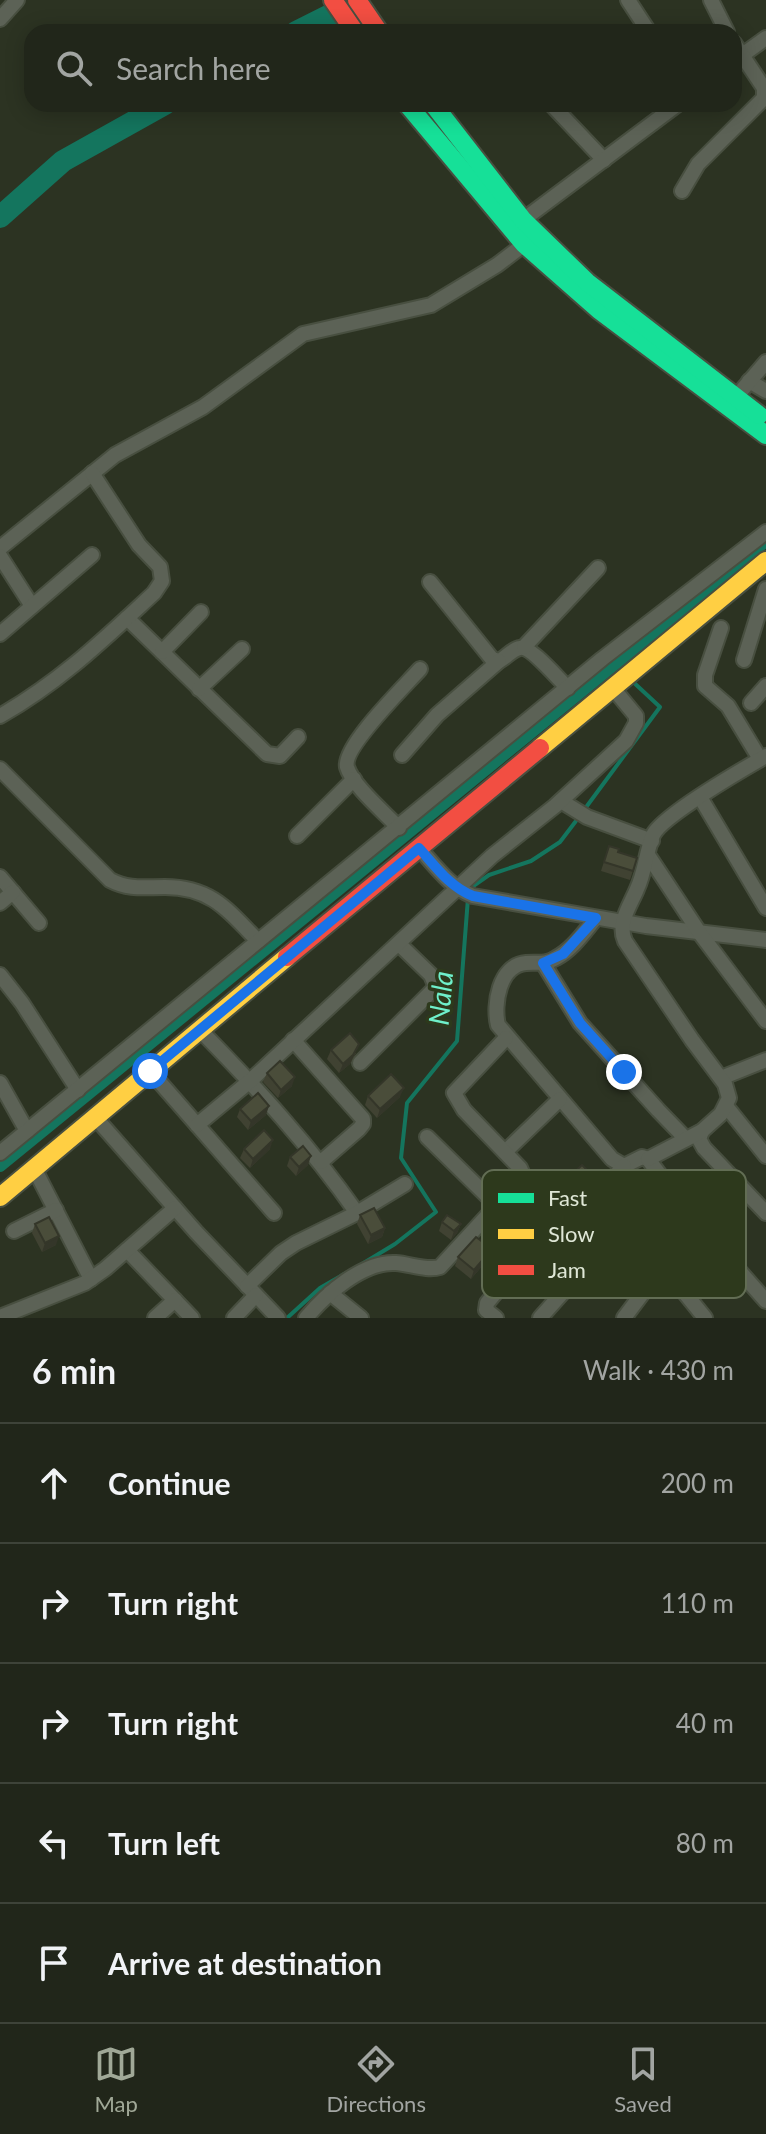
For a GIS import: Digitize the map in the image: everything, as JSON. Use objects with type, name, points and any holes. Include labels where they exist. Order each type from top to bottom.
[{"type":"street","points":[[0,19],[17,0]]},
{"type":"street","points":[[333,0],[350,24]]},
{"type":"street","points":[[357,0],[374,24]]},
{"type":"street","points":[[628,0],[644,24]]},
{"type":"street","points":[[711,0],[723,24]]},
{"type":"street","points":[[742,50],[766,38]]},
{"type":"street","points":[[682,191],[698,164],[764,98],[764,88],[742,59]]},
{"type":"street","points":[[414,112],[599,310],[766,435]]},
{"type":"street","points":[[439,112],[523,220],[531,239],[766,421]]},
{"type":"street","points":[[559,112],[604,160]]},
{"type":"street","points":[[523,220],[667,112]]},
{"type":"street","points":[[0,548],[115,455],[203,407],[303,334],[431,305],[497,265],[531,239]]},
{"type":"street","points":[[736,397],[766,362]]},
{"type":"street","points":[[749,381],[766,391]]},
{"type":"street","points":[[0,716],[64,675],[154,593],[162,581],[163,573],[155,560],[139,545],[92,473]]},
{"type":"street","points":[[0,1153],[568,688],[766,532]]},
{"type":"street","points":[[0,634],[92,555]]},
{"type":"street","points":[[0,556],[32,606]]},
{"type":"street","points":[[0,1197],[766,561]]},
{"type":"street","points":[[524,647],[598,568]]},
{"type":"street","points":[[430,582],[487,654],[499,661]]},
{"type":"street","points":[[744,660],[766,589]]},
{"type":"street","points":[[162,652],[201,612]]},
{"type":"street","points":[[127,618],[267,754],[280,756],[298,737]]},
{"type":"street","points":[[648,1159],[702,1131],[726,1106],[728,1090],[721,1078],[692,1040],[621,931],[657,829],[700,797],[763,758],[728,706],[705,686],[705,675],[721,628]]},
{"type":"street","points":[[402,755],[437,715],[516,648],[524,647],[533,652],[568,688]]},
{"type":"street","points":[[199,689],[242,649]]},
{"type":"street","points":[[399,828],[354,779],[347,767],[347,758],[352,748],[420,669]]},
{"type":"street","points":[[197,1125],[250,1081],[399,944],[465,892],[492,856],[561,801],[626,741],[636,723],[636,716],[623,679]]},
{"type":"street","points":[[751,703],[766,686]]},
{"type":"street","points":[[0,769],[110,880],[122,887],[182,888],[208,895],[258,941]]},
{"type":"street","points":[[297,836],[354,779]]},
{"type":"street","points":[[700,797],[766,908]]},
{"type":"street","points":[[561,801],[650,848],[699,932],[766,1021]]},
{"type":"street","points":[[419,848],[465,892],[596,918],[766,940]]},
{"type":"street","points":[[0,877],[39,923]]},
{"type":"street","points":[[0,903],[13,892]]},
{"type":"street","points":[[596,918],[563,954],[543,963],[514,967],[502,983],[495,1014],[506,1038],[612,1159],[624,1166]]},
{"type":"street","points":[[360,1063],[436,987],[431,975],[399,944]]},
{"type":"street","points":[[543,963],[580,1023],[686,1139]]},
{"type":"street","points":[[0,975],[22,1003],[78,1090]]},
{"type":"street","points":[[200,1030],[321,1162],[357,1213]]},
{"type":"street","points":[[506,1038],[454,1093],[464,1110],[519,1170]]},
{"type":"street","points":[[293,1040],[363,1119],[359,1129],[321,1162]]},
{"type":"street","points":[[721,1078],[766,1060]]},
{"type":"street","points":[[150,1071],[274,1213]]},
{"type":"street","points":[[0,1083],[27,1131]]},
{"type":"street","points":[[505,1152],[560,1099]]},
{"type":"street","points":[[726,1106],[766,1156]]},
{"type":"street","points":[[95,1117],[278,1318]]},
{"type":"street","points":[[702,1131],[699,1139],[704,1148],[725,1170]]},
{"type":"street","points":[[427,1137],[482,1190]]},
{"type":"street","points":[[620,1170],[642,1157],[648,1159],[656,1170]]},
{"type":"street","points":[[34,1168],[91,1279]]},
{"type":"street","points":[[234,1318],[281,1253],[405,1184]]},
{"type":"street","points":[[746,1192],[766,1213]]},
{"type":"street","points":[[0,1317],[91,1279],[175,1208]]},
{"type":"street","points":[[14,1231],[56,1210]]},
{"type":"street","points":[[306,1318],[330,1293],[377,1264],[440,1267],[482,1223]]},
{"type":"street","points":[[127,1250],[192,1318]]},
{"type":"street","points":[[746,1278],[766,1301]]},
{"type":"street","points":[[330,1293],[361,1318]]},
{"type":"street","points":[[491,1298],[486,1310],[496,1318]]},
{"type":"street","points":[[548,1315],[562,1298]]},
{"type":"street","points":[[624,1318],[639,1298]]},
{"type":"street","points":[[689,1298],[705,1318]]},
{"type":"street","points":[[155,1318],[175,1300]]},
{"type":"building","points":[[609,846],[637,858],[633,871],[604,862]]},
{"type":"building","points":[[350,1033],[359,1044],[343,1064],[331,1050]]},
{"type":"building","points":[[280,1061],[295,1077],[281,1090],[267,1073]]},
{"type":"building","points":[[391,1074],[404,1088],[380,1109],[368,1096]]},
{"type":"building","points":[[258,1093],[269,1106],[251,1121],[240,1109]]},
{"type":"building","points":[[264,1130],[273,1140],[253,1159],[244,1149]]},
{"type":"building","points":[[303,1146],[311,1156],[299,1167],[290,1157]]},
{"type":"building","points":[[374,1208],[385,1228],[371,1235],[360,1215]]},
{"type":"building","points":[[447,1215],[461,1224],[454,1231],[442,1222]]},
{"type":"building","points":[[49,1217],[59,1236],[45,1243],[35,1224]]},
{"type":"building","points":[[476,1237],[482,1242],[482,1261],[474,1270],[458,1257]]},
{"type":"waterway","points":[[312,24],[356,2]]},
{"type":"waterway","points":[[0,217],[63,161],[151,112]]},
{"type":"waterway","points":[[0,1166],[766,541]]},
{"type":"waterway","name":"Nala","points":[[584,810],[660,707],[631,680]]},
{"type":"waterway","name":"Nala","points":[[469,889],[489,875],[531,861],[560,842],[579,817]]},
{"type":"waterway","name":"Nala","points":[[357,1267],[395,1244],[436,1212],[401,1158],[407,1103],[457,1041],[468,898]]},
{"type":"waterway","name":"Nala","points":[[287,1318],[320,1288],[346,1273]]},
{"type":"traffic: fast","points":[[414,112],[524,244],[599,310],[766,435]]},
{"type":"traffic: fast","points":[[439,112],[523,220],[587,282],[759,415]]},
{"type":"traffic: slow","points":[[540,748],[766,561]]},
{"type":"traffic: slow","points":[[0,1197],[287,957]]},
{"type":"traffic: jam","points":[[333,0],[350,24]]},
{"type":"traffic: jam","points":[[357,0],[374,24]]},
{"type":"traffic: jam","points":[[287,957],[540,748]]},
{"type":"route","points":[[150,1071],[419,848],[445,878],[473,896],[596,918],[563,954],[543,963],[580,1023],[624,1072]]}]
